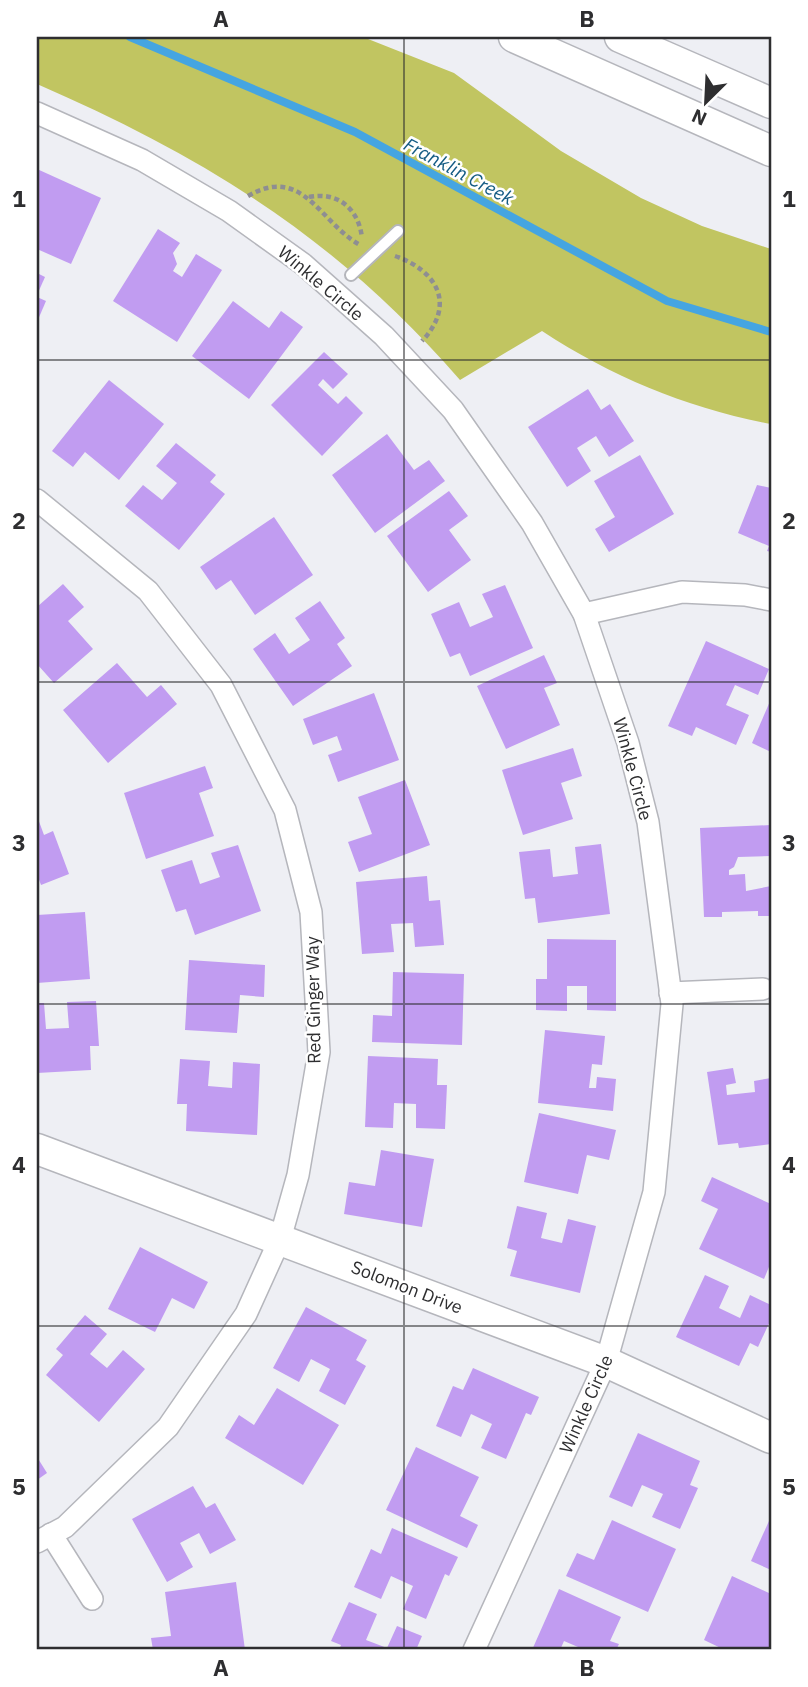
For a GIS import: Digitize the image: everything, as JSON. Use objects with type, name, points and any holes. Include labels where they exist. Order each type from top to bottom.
[{"type":"street","points":[[514,37],[771,151]]},
{"type":"street","points":[[620,37],[771,103]]},
{"type":"street","name":"Winkle Circle","points":[[37,113],[142,160],[229,211],[303,264],[384,336],[453,410],[532,523],[584,614],[628,743],[648,821],[670,993],[654,1192],[606,1362],[474,1650]]},
{"type":"street","name":"Red Ginger Way","points":[[37,500],[148,591],[221,685],[285,810],[311,912],[319,1052],[298,1175],[280,1238],[246,1314],[169,1427],[65,1527],[44,1538]]},
{"type":"street","points":[[584,614],[682,592],[745,594],[771,600]]},
{"type":"street","points":[[670,993],[764,989]]},
{"type":"street","name":"Solomon Drive","points":[[37,1149],[606,1362],[771,1438]]},
{"type":"street","points":[[44,1538],[92,1599]]},
{"type":"lane","points":[[351,275],[398,231]]},
{"type":"path","points":[[248,196],[261,188],[271,187],[286,188],[309,197],[338,200],[354,211],[360,226],[362,246]]},
{"type":"path","points":[[309,197],[339,231]]},
{"type":"path","points":[[407,261],[430,275],[439,296],[438,315],[421,342]]},
{"type":"green space","points":[[37,37],[363,37],[454,73],[561,151],[641,198],[702,226],[771,249],[771,424],[710,409],[652,389],[596,363],[542,331],[460,380],[414,330],[366,285],[317,244],[266,207],[157,141],[37,84]]},
{"type":"building","points":[[37,169],[101,198],[71,264],[37,249]]},
{"type":"building","points":[[158,229],[180,243],[173,253],[177,264],[173,271],[182,277],[196,254],[222,270],[177,342],[113,301]]},
{"type":"building","points":[[37,273],[45,277],[37,295]]},
{"type":"building","points":[[37,297],[46,301],[37,322]]},
{"type":"building","points":[[233,301],[269,328],[281,311],[303,327],[249,399],[192,356]]},
{"type":"building","points":[[324,352],[348,374],[333,389],[323,379],[318,385],[338,404],[346,396],[363,413],[322,456],[271,405]]},
{"type":"building","points":[[109,380],[164,424],[119,480],[85,452],[73,467],[52,451]]},
{"type":"building","points":[[588,389],[601,410],[610,404],[634,441],[609,457],[596,436],[577,448],[591,471],[567,487],[528,427]]},
{"type":"building","points":[[387,434],[414,470],[429,460],[445,481],[375,533],[332,475]]},
{"type":"building","points":[[176,443],[216,475],[210,482],[225,494],[179,550],[125,506],[143,485],[162,500],[177,483],[156,466]]},
{"type":"building","points":[[640,455],[674,514],[609,552],[595,529],[615,517],[594,481]]},
{"type":"building","points":[[757,485],[771,488],[771,552],[767,551],[769,546],[738,533]]},
{"type":"building","points":[[449,491],[468,516],[449,530],[471,560],[428,592],[387,536]]},
{"type":"building","points":[[274,517],[313,575],[255,615],[231,580],[216,590],[200,567]]},
{"type":"building","points":[[63,584],[84,607],[68,621],[93,649],[54,683],[37,664],[37,607]]},
{"type":"building","points":[[505,585],[533,648],[470,676],[460,653],[450,657],[431,614],[459,602],[470,627],[493,617],[482,594]]},
{"type":"building","points":[[320,601],[345,638],[337,644],[352,666],[293,706],[253,649],[275,633],[289,654],[310,640],[295,618]]},
{"type":"building","points":[[706,641],[769,669],[758,695],[735,685],[726,705],[749,715],[736,745],[696,727],[692,736],[668,726]]},
{"type":"building","points":[[544,655],[557,683],[544,688],[560,725],[506,749],[477,686]]},
{"type":"building","points":[[117,663],[147,697],[161,685],[177,704],[108,763],[63,710]]},
{"type":"building","points":[[374,693],[399,760],[338,782],[328,755],[342,750],[337,736],[313,745],[303,719]]},
{"type":"building","points":[[771,699],[771,752],[752,743]]},
{"type":"building","points":[[573,748],[582,776],[561,783],[573,819],[523,835],[502,770]]},
{"type":"building","points":[[205,766],[213,788],[199,793],[214,836],[146,859],[124,793]]},
{"type":"building","points":[[405,780],[430,845],[359,872],[348,842],[372,834],[358,797]]},
{"type":"building","points":[[37,816],[44,835],[53,831],[69,874],[41,885],[37,874]]},
{"type":"building","points":[[771,825],[771,856],[738,857],[734,867],[729,870],[729,875],[745,874],[746,891],[771,886],[771,916],[758,916],[758,911],[722,912],[722,917],[704,917],[700,828]]},
{"type":"building","points":[[601,844],[610,914],[538,923],[535,898],[525,899],[519,852],[550,849],[553,877],[578,874],[575,847]]},
{"type":"building","points":[[238,845],[261,911],[195,935],[186,909],[176,912],[161,870],[192,860],[200,884],[220,877],[211,853]]},
{"type":"building","points":[[427,876],[429,901],[440,900],[444,945],[415,947],[413,923],[391,924],[394,952],[362,954],[356,882]]},
{"type":"building","points":[[85,912],[90,979],[37,983],[37,915]]},
{"type":"building","points":[[547,939],[616,940],[616,1011],[587,1010],[587,986],[567,986],[567,1011],[536,1010],[536,979],[547,979]]},
{"type":"building","points":[[189,960],[265,965],[264,997],[240,995],[237,1033],[185,1030]]},
{"type":"building","points":[[393,972],[464,974],[462,1045],[372,1042],[373,1015],[392,1016]]},
{"type":"building","points":[[96,1001],[99,1046],[90,1046],[91,1070],[37,1073],[37,1003],[44,1003],[46,1029],[69,1028],[67,1002]]},
{"type":"building","points":[[545,1030],[605,1036],[602,1065],[592,1064],[589,1088],[596,1088],[597,1077],[616,1079],[613,1111],[538,1103]]},
{"type":"building","points":[[368,1056],[438,1059],[437,1085],[447,1085],[445,1129],[416,1128],[416,1104],[394,1103],[393,1128],[365,1127]]},
{"type":"building","points":[[180,1059],[210,1061],[208,1086],[232,1088],[233,1062],[260,1064],[257,1135],[186,1131],[187,1104],[177,1104]]},
{"type":"building","points":[[733,1068],[736,1083],[726,1085],[727,1095],[755,1092],[754,1081],[771,1078],[771,1144],[739,1148],[738,1143],[718,1145],[707,1072]]},
{"type":"building","points":[[539,1113],[616,1130],[609,1160],[587,1155],[578,1194],[524,1182]]},
{"type":"building","points":[[381,1150],[434,1159],[422,1227],[344,1214],[349,1182],[375,1186]]},
{"type":"building","points":[[712,1177],[771,1204],[771,1262],[764,1279],[699,1249],[718,1209],[701,1201]]},
{"type":"building","points":[[517,1206],[547,1213],[541,1238],[562,1243],[568,1219],[596,1226],[580,1293],[510,1276],[517,1251],[507,1248]]},
{"type":"building","points":[[140,1247],[208,1282],[194,1309],[172,1298],[155,1332],[108,1309]]},
{"type":"building","points":[[705,1275],[729,1286],[719,1308],[740,1318],[750,1295],[771,1305],[771,1319],[758,1347],[750,1343],[739,1366],[676,1337]]},
{"type":"building","points":[[306,1307],[367,1340],[356,1360],[366,1366],[345,1405],[319,1391],[330,1369],[311,1359],[299,1382],[273,1368]]},
{"type":"building","points":[[85,1315],[107,1334],[90,1354],[107,1368],[123,1350],[145,1369],[99,1422],[46,1375],[63,1355],[56,1349]]},
{"type":"building","points":[[473,1368],[539,1397],[531,1415],[526,1413],[506,1459],[481,1448],[492,1424],[471,1414],[461,1437],[436,1426],[453,1386],[463,1390]]},
{"type":"building","points":[[277,1388],[339,1425],[303,1485],[225,1438],[239,1415],[254,1425]]},
{"type":"building","points":[[638,1433],[700,1461],[690,1485],[698,1488],[680,1529],[652,1517],[663,1494],[642,1485],[632,1507],[609,1497]]},
{"type":"building","points":[[416,1447],[479,1477],[460,1516],[478,1525],[467,1548],[386,1510]]},
{"type":"building","points":[[37,1457],[47,1473],[37,1480]]},
{"type":"building","points":[[193,1486],[206,1508],[215,1503],[236,1540],[210,1554],[199,1533],[180,1543],[193,1567],[167,1582],[132,1519]]},
{"type":"building","points":[[612,1520],[676,1549],[648,1612],[566,1576],[577,1553],[594,1560]]},
{"type":"building","points":[[769,1521],[771,1522],[771,1570],[751,1561]]},
{"type":"building","points":[[392,1528],[458,1557],[449,1576],[445,1574],[426,1619],[403,1609],[413,1586],[391,1576],[381,1599],[354,1587],[371,1549],[381,1554]]},
{"type":"building","points":[[732,1576],[771,1594],[771,1650],[725,1650],[704,1640]]},
{"type":"building","points":[[236,1582],[245,1650],[153,1650],[151,1638],[171,1636],[165,1592]]},
{"type":"building","points":[[559,1589],[621,1617],[610,1641],[619,1644],[616,1650],[585,1650],[564,1641],[560,1650],[532,1650]]},
{"type":"building","points":[[349,1602],[377,1614],[366,1640],[387,1648],[397,1626],[422,1636],[416,1650],[339,1650],[341,1645],[331,1641]]},
{"type":"waterway","name":"Franklin Creek","points":[[130,37],[355,132],[667,301],[771,332]]}]
